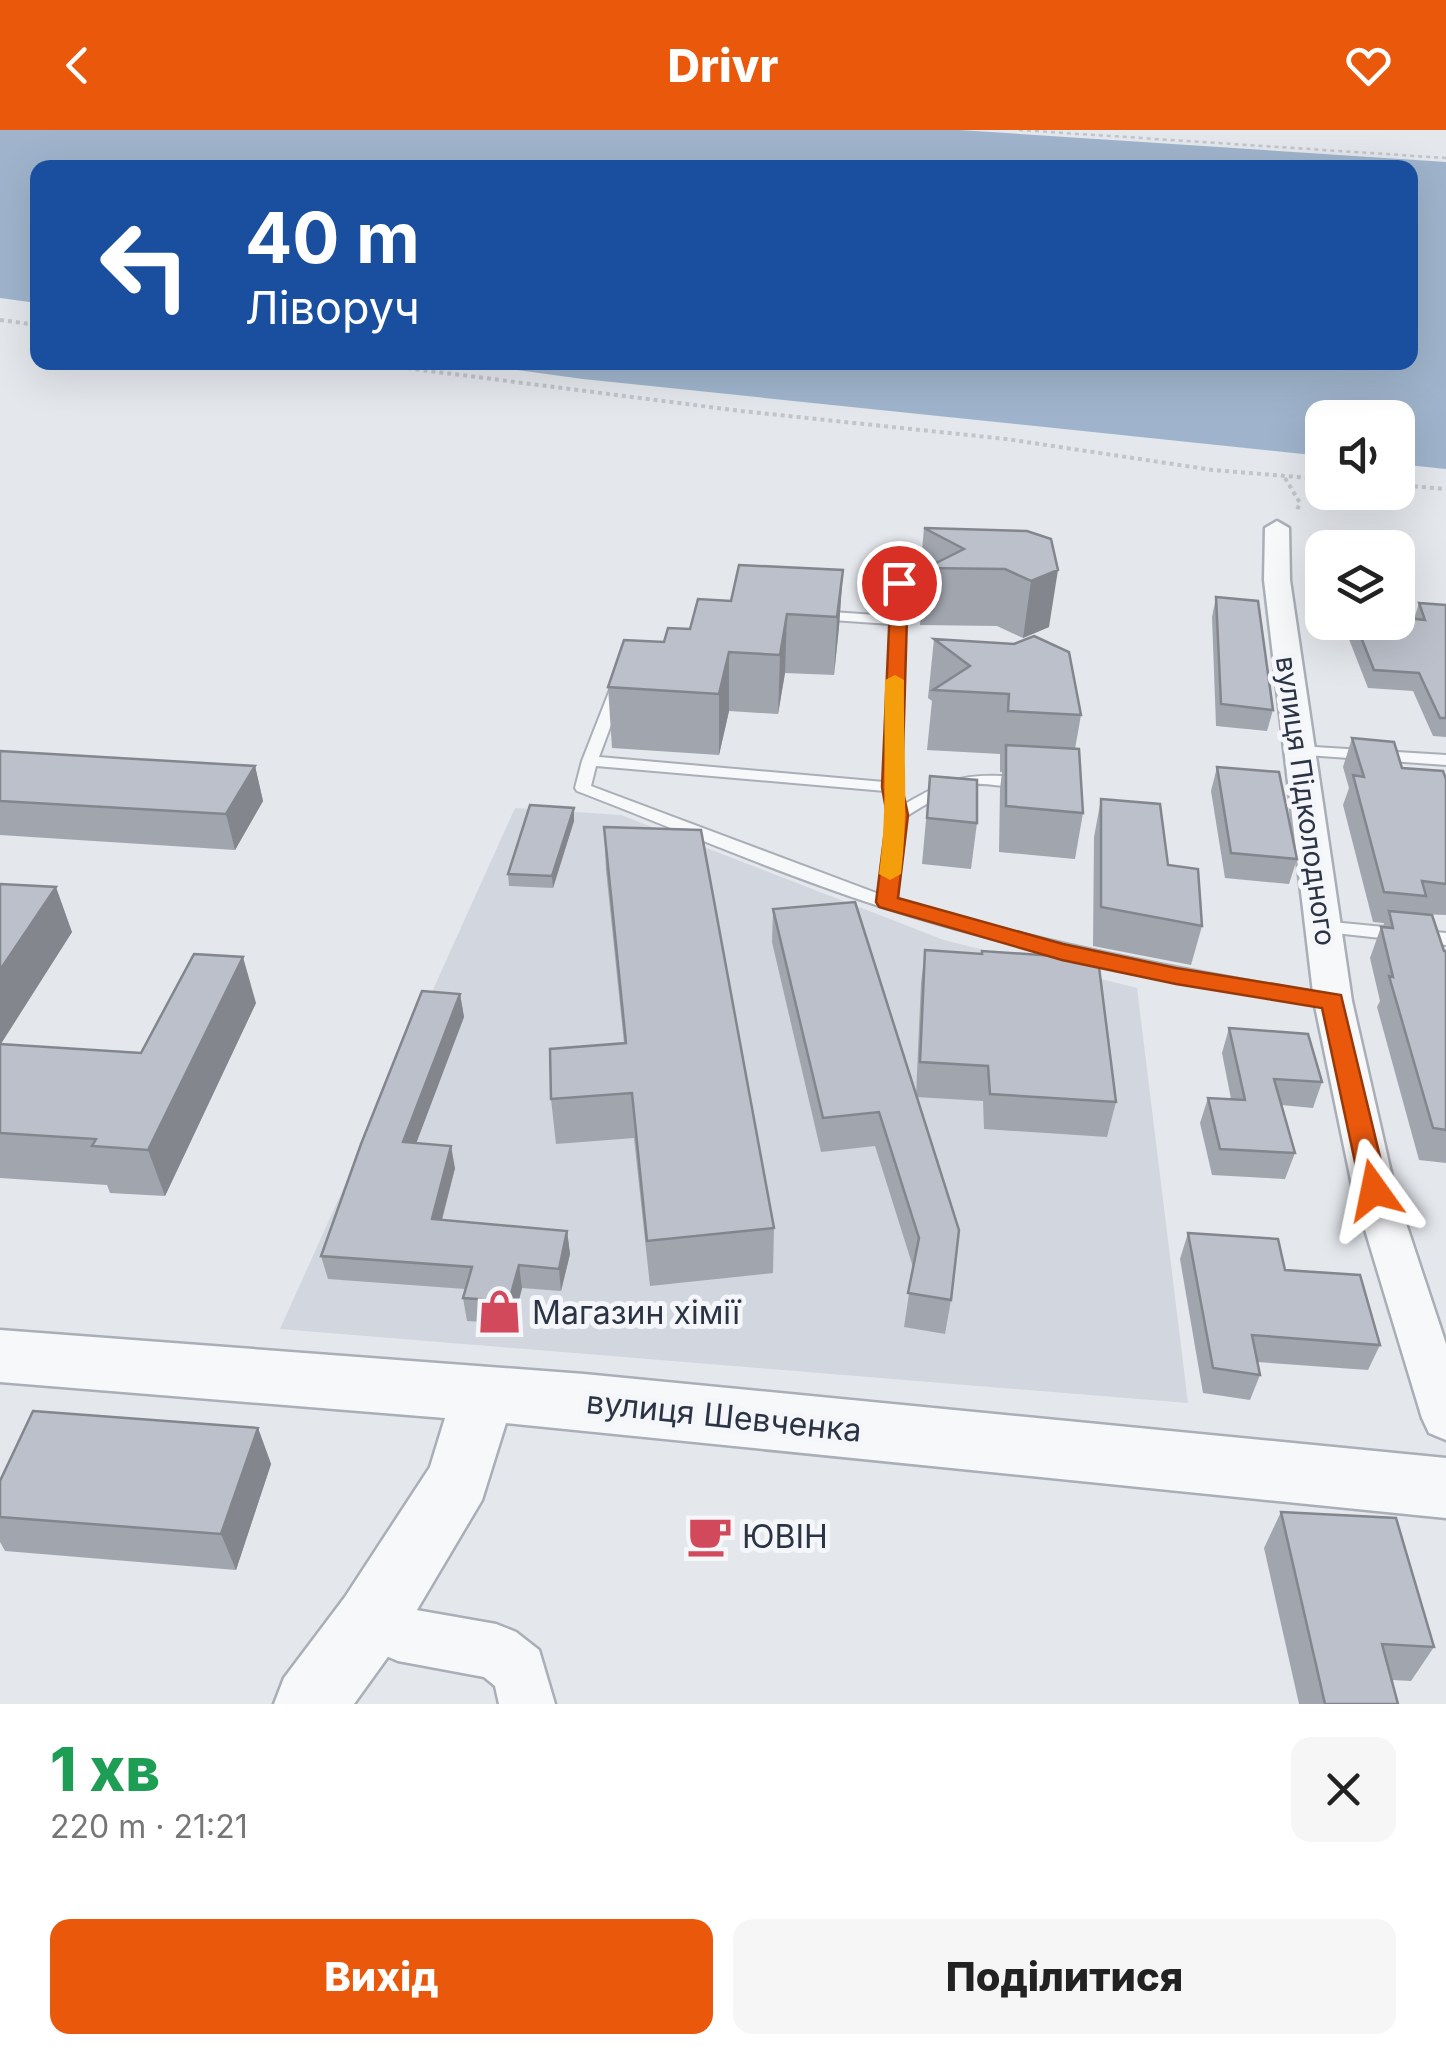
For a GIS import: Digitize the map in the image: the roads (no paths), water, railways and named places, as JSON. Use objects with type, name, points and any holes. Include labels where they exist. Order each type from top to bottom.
[{"type":"street","name":"вулиця Підколодного","points":[[1277,528],[1277,580],[1333,1001],[1374,1190],[1446,1418]]},
{"type":"street","name":"вулиця Шевченка","points":[[0,1356],[483,1393],[1446,1488]]},
{"type":"street","points":[[310,1704],[370,1622],[459,1478],[483,1393]]},
{"type":"street","points":[[370,1622],[398,1634],[496,1652],[519,1670],[527,1704]]},
{"type":"lane","points":[[887,902],[898,815],[892,787],[899,583],[922,574],[959,576]]},
{"type":"lane","points":[[804,615],[896,620]]},
{"type":"lane","points":[[625,679],[615,690],[583,788],[887,902],[1062,952],[1176,976],[1333,1001]]},
{"type":"lane","points":[[1298,751],[1446,760]]},
{"type":"lane","points":[[590,761],[892,787]]},
{"type":"lane","points":[[898,815],[939,791],[972,779],[1045,783]]},
{"type":"lane","points":[[1322,927],[1446,939]]},
{"type":"water","points":[[0,130],[960,130],[1416,160],[30,160],[30,302],[0,298]]},
{"type":"water","points":[[1418,160],[1446,162],[1446,469],[1415,466],[1415,400],[1305,400],[1305,454],[518,370],[1418,370]]},
{"type":"place","name":"Магазин хімії","points":[[499,1312]]},
{"type":"place","name":"ЮВІН","points":[[709,1536]]}]
